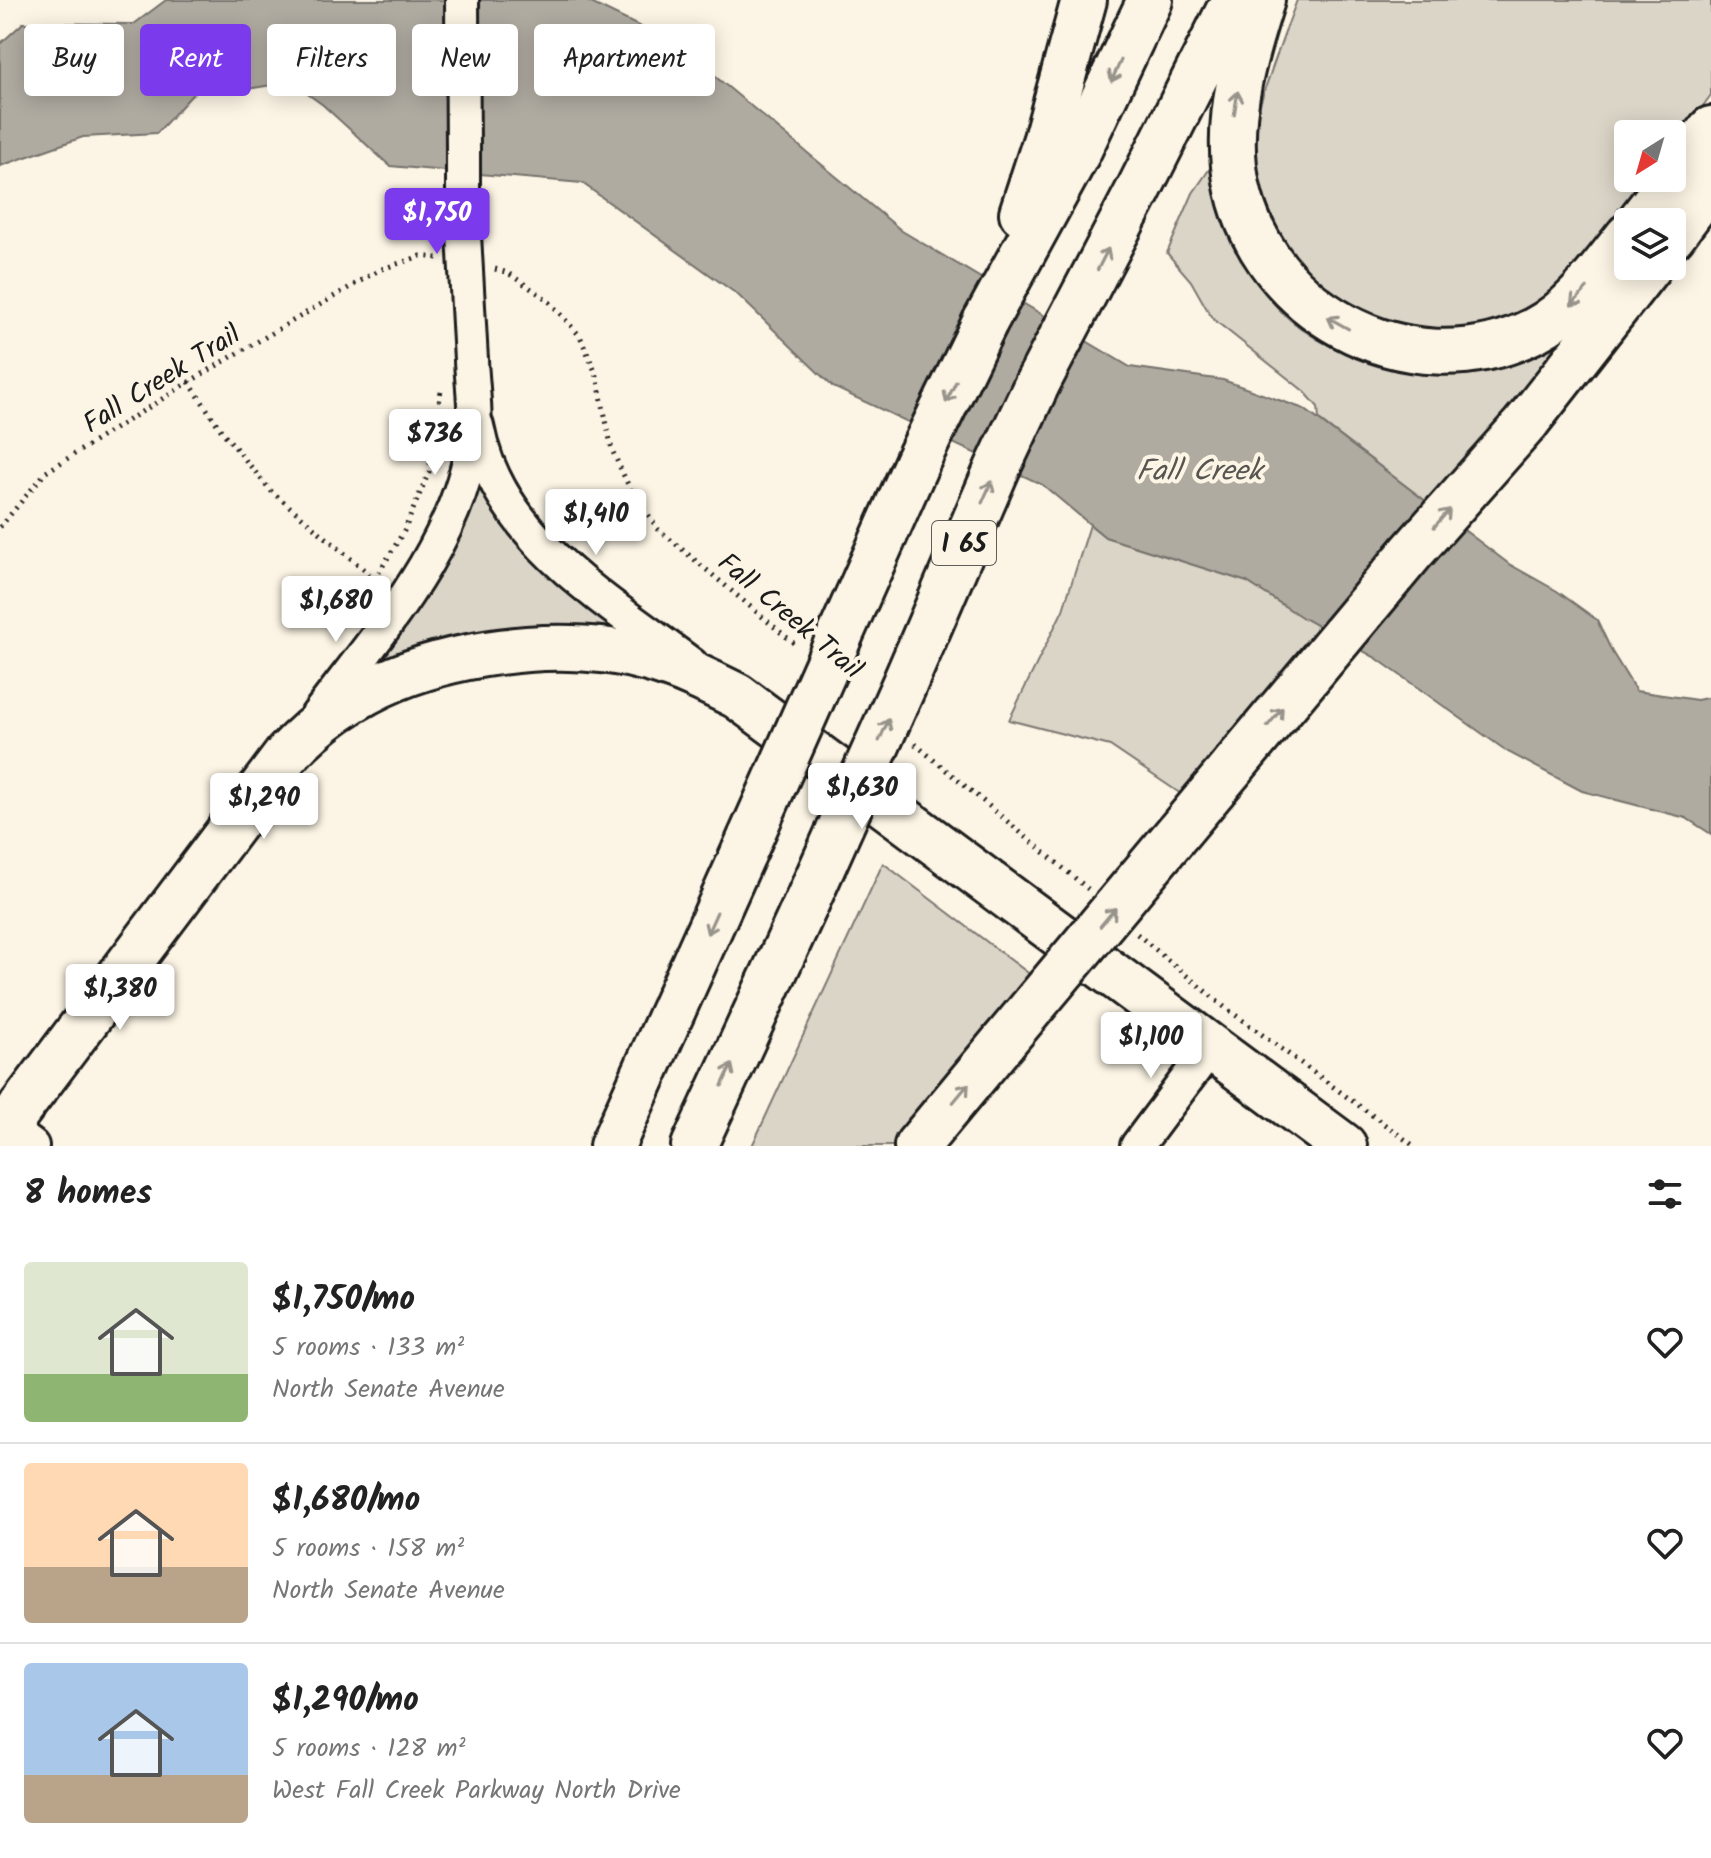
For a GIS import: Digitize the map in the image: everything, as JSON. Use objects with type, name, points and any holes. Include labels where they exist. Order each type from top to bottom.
[{"type":"main road","points":[[1062,146],[1084,0]]},
{"type":"main road","points":[[1062,146],[1150,0]]},
{"type":"main road","name":"I 65","points":[[694,1146],[806,904],[997,469],[1038,382],[1234,0]]},
{"type":"main road","points":[[1262,0],[1244,60],[1234,113],[1236,180],[1242,206],[1258,242],[1279,275],[1298,295],[1330,319],[1357,334],[1404,347],[1455,350],[1498,344],[1532,332],[1567,309],[1614,253]]},
{"type":"main road","points":[[1650,208],[1711,129]]},
{"type":"main road","name":"I 65","points":[[612,1146],[918,460],[985,322],[1062,146]]},
{"type":"main road","points":[[1686,217],[1711,184]]},
{"type":"main road","points":[[917,1146],[1411,553],[1526,423],[1638,280]]},
{"type":"main road","points":[[13,1136],[187,887],[287,754],[316,727],[373,688],[420,668],[485,653],[552,648],[623,653],[650,659],[737,696],[1344,1146]]},
{"type":"street","points":[[287,754],[385,625],[426,562],[450,519],[466,475],[474,436],[463,217],[462,0]]},
{"type":"street","points":[[473,398],[478,431],[490,465],[505,498],[524,526],[575,576],[737,696]]},
{"type":"street","points":[[1137,1146],[1211,1047]]},
{"type":"path","name":"Fall Creek Trail","points":[[0,527],[46,472],[189,382],[379,270],[421,256],[446,259]]},
{"type":"path","name":"Fall Creek Trail","points":[[483,266],[508,273],[548,300],[580,336],[597,376],[612,450],[630,489],[658,529],[805,653]]},
{"type":"path","points":[[189,382],[221,430],[270,490],[375,579],[404,531],[429,472],[443,379]]},
{"type":"path","points":[[915,744],[1093,894]]},
{"type":"path","points":[[1136,932],[1223,1006],[1414,1146]]},
{"type":"shaded area","points":[[1297,0],[1711,0],[1711,95],[1686,129],[1686,120],[1614,120],[1614,192],[1639,192],[1627,208],[1614,208],[1614,226],[1598,248],[1568,282],[1537,306],[1498,321],[1459,329],[1421,328],[1384,320],[1349,305],[1318,282],[1292,252],[1272,216],[1254,154],[1258,109]]},
{"type":"shaded area","points":[[1215,161],[1255,277],[1276,306],[1302,329],[1333,348],[1368,361],[1404,369],[1440,373],[1476,371],[1530,357],[1586,325],[1437,510],[1319,420],[1318,407],[1305,392],[1212,318],[1191,281],[1167,253],[1193,193]]},
{"type":"shaded area","points":[[481,475],[635,641],[368,670],[444,566],[466,521]]},
{"type":"shaded area","points":[[1090,525],[1106,537],[1247,581],[1332,635],[1190,800],[1110,746],[1009,720],[1063,610]]},
{"type":"shaded area","points":[[883,863],[1040,982],[900,1146],[752,1146]]},
{"type":"water","name":"Fall Creek","points":[[166,0],[585,0],[635,24],[534,24],[534,96],[715,96],[715,76],[902,231],[1130,367],[1223,380],[1304,409],[1509,564],[1557,591],[1597,620],[1636,691],[1697,700],[1711,697],[1711,834],[1686,818],[1582,791],[1508,752],[1376,658],[1303,618],[1247,582],[1105,537],[1043,485],[833,387],[738,295],[582,183],[390,166],[310,96],[396,96],[396,24],[267,24],[267,86],[251,88],[251,24],[140,24],[140,96],[191,96],[157,133],[83,137],[0,166],[0,44],[23,23],[134,24]]}]
